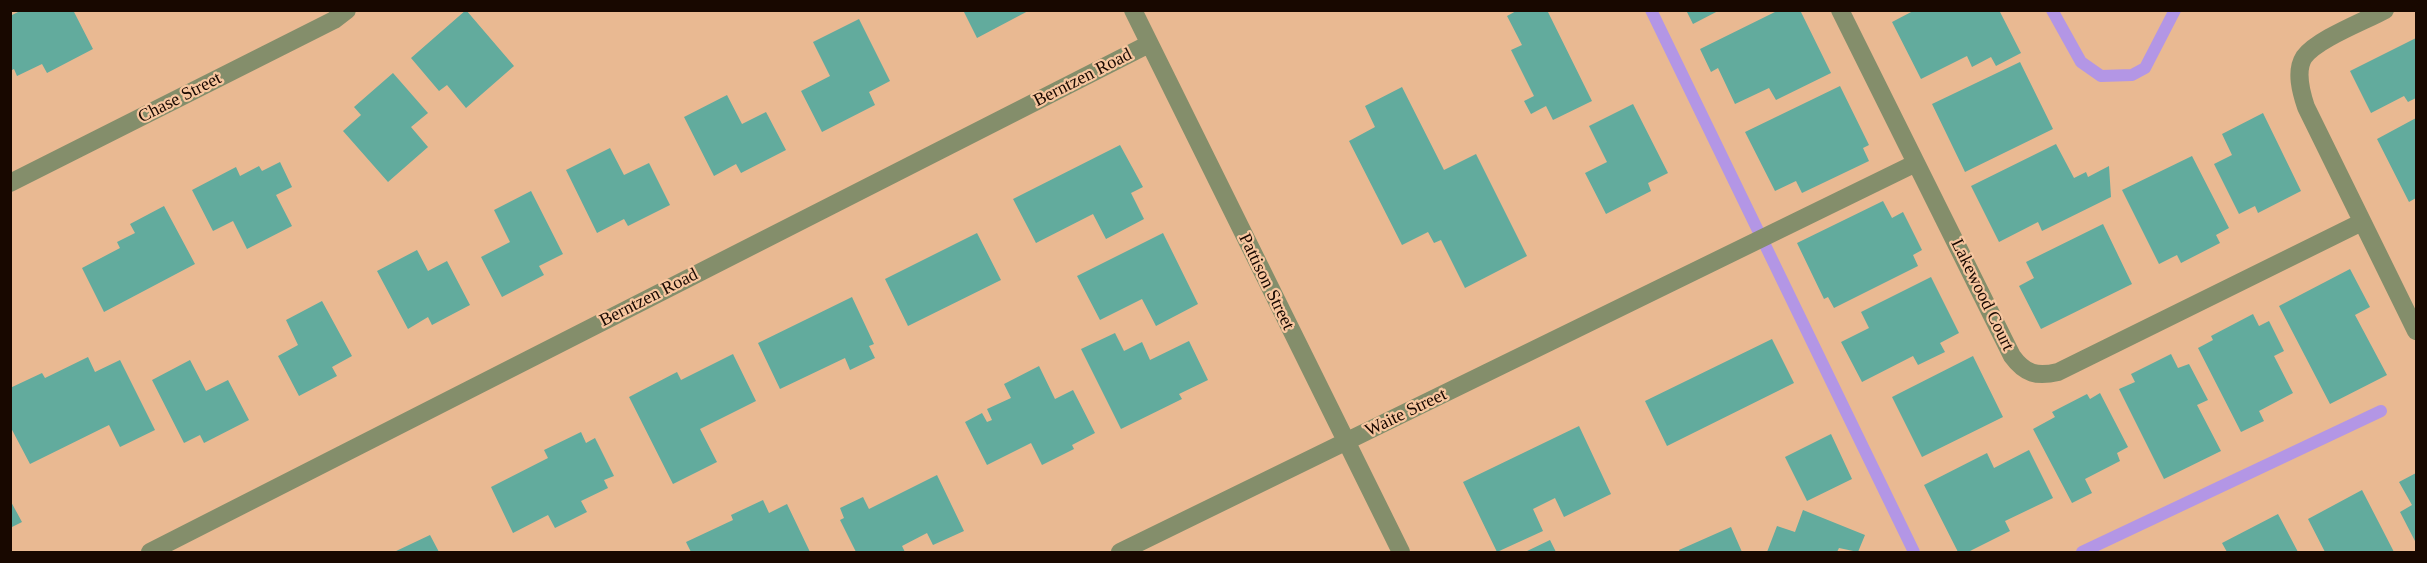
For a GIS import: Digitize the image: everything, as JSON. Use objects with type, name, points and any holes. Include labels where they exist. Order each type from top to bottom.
[{"type":"street","name":"Chase Street","points":[[10,183],[334,20],[347,10]]},
{"type":"street","name":"Pattison Street","points":[[1132,10],[1401,552]]},
{"type":"street","name":"Lakewood Court","points":[[1840,10],[2012,356],[2021,368],[2043,376],[2058,372],[2362,222]]},
{"type":"street","points":[[2385,10],[2318,45],[2304,57],[2299,72],[2306,107],[2416,331]]},
{"type":"street","name":"Berntzen Road","points":[[150,552],[1149,44]]},
{"type":"street","name":"Waite Street","points":[[1120,552],[1916,163]]},
{"type":"building","points":[[22,10],[73,10],[93,49],[47,73],[42,64],[17,76],[14,69],[10,71],[10,16]]},
{"type":"building","points":[[466,10],[514,66],[466,108],[447,85],[439,91],[411,58]]},
{"type":"building","points":[[963,10],[1030,10],[977,38]]},
{"type":"building","points":[[1518,10],[1547,10],[1592,101],[1553,120],[1546,106],[1531,114],[1524,101],[1534,96],[1511,50],[1522,45],[1507,16]]},
{"type":"building","points":[[1686,10],[1720,10],[1693,24]]},
{"type":"building","points":[[1779,10],[1800,10],[1831,73],[1776,100],[1769,88],[1735,104],[1718,68],[1711,72],[1700,49]]},
{"type":"building","points":[[1915,10],[1999,10],[2021,53],[1996,66],[1991,57],[1972,67],[1967,56],[1921,79],[1892,22]]},
{"type":"building","points":[[859,19],[890,81],[869,92],[875,105],[822,132],[801,91],[830,76],[813,42]]},
{"type":"building","points":[[2416,38],[2416,98],[2408,102],[2404,96],[2371,113],[2350,71]]},
{"type":"building","points":[[2020,62],[2053,129],[1965,172],[1932,104]]},
{"type":"building","points":[[393,73],[428,113],[411,127],[428,147],[388,182],[343,131],[361,115],[354,107]]},
{"type":"building","points":[[1840,86],[1869,145],[1863,148],[1869,161],[1802,193],[1796,181],[1775,191],[1745,132]]},
{"type":"building","points":[[1402,87],[1444,170],[1476,154],[1527,256],[1465,288],[1441,240],[1434,243],[1428,232],[1402,245],[1349,141],[1375,127],[1365,106]]},
{"type":"building","points":[[727,95],[742,124],[766,112],[786,150],[741,173],[736,164],[714,176],[684,117]]},
{"type":"building","points":[[1633,104],[1668,173],[1648,183],[1651,191],[1606,214],[1585,173],[1607,162],[1589,126]]},
{"type":"building","points":[[2263,113],[2301,191],[2258,213],[2255,206],[2239,214],[2214,164],[2232,155],[2222,134]]},
{"type":"building","points":[[2416,118],[2416,198],[2409,202],[2377,139]]},
{"type":"building","points":[[2056,144],[2074,178],[2086,172],[2088,177],[2109,166],[2111,197],[2042,231],[2038,222],[1999,242],[1971,186]]},
{"type":"building","points":[[1120,145],[1143,187],[1131,193],[1144,219],[1106,239],[1093,214],[1036,243],[1013,199]]},
{"type":"building","points":[[610,148],[624,175],[649,163],[670,205],[628,226],[624,219],[597,233],[566,170]]},
{"type":"building","points":[[2192,156],[2229,228],[2216,235],[2220,243],[2181,263],[2177,255],[2159,264],[2122,190]]},
{"type":"building","points":[[280,162],[292,187],[276,195],[292,226],[247,249],[233,221],[213,231],[192,190],[236,167],[240,176],[259,166],[262,171]]},
{"type":"building","points":[[531,191],[563,254],[539,266],[544,275],[502,297],[481,257],[510,242],[494,210]]},
{"type":"building","points":[[1883,201],[1892,218],[1903,212],[1922,250],[1913,255],[1918,266],[1834,308],[1828,297],[1824,299],[1797,243]]},
{"type":"building","points":[[164,206],[195,264],[104,312],[82,268],[120,248],[117,242],[135,233],[130,224]]},
{"type":"building","points":[[2103,224],[2132,284],[2041,329],[2019,286],[2034,278],[2026,262]]},
{"type":"building","points":[[977,233],[1001,280],[908,326],[885,279]]},
{"type":"building","points":[[1163,233],[1198,304],[1156,326],[1142,299],[1100,320],[1077,276]]},
{"type":"building","points":[[417,250],[428,271],[447,261],[470,305],[432,325],[428,317],[408,329],[377,271]]},
{"type":"building","points":[[2350,269],[2370,307],[2355,315],[2387,375],[2330,404],[2279,306]]},
{"type":"building","points":[[1931,277],[1959,333],[1940,343],[1945,352],[1918,365],[1913,356],[1862,382],[1841,342],[1869,328],[1861,312]]},
{"type":"building","points":[[852,297],[874,344],[869,346],[875,358],[850,370],[845,358],[780,389],[758,343]]},
{"type":"building","points":[[322,301],[352,356],[332,367],[337,376],[299,396],[278,356],[298,345],[286,320]]},
{"type":"building","points":[[2253,314],[2259,326],[2269,321],[2284,351],[2274,356],[2293,393],[2259,411],[2264,421],[2241,432],[2198,348],[2213,340],[2211,336]]},
{"type":"building","points":[[1115,333],[1124,351],[1142,342],[1150,360],[1189,341],[1208,380],[1179,394],[1182,399],[1121,429],[1081,349]]},
{"type":"building","points":[[1772,339],[1794,383],[1667,446],[1645,401]]},
{"type":"building","points":[[733,354],[756,401],[700,429],[717,462],[673,484],[629,397],[677,372],[681,380]]},
{"type":"building","points":[[2171,354],[2178,368],[2189,364],[2208,400],[2197,405],[2221,451],[2164,479],[2119,389],[2135,382],[2131,374]]},
{"type":"building","points":[[1973,356],[2003,417],[1922,457],[1892,397]]},
{"type":"building","points":[[88,357],[95,372],[120,360],[155,430],[120,447],[109,425],[30,464],[10,426],[10,388],[42,373],[45,378]]},
{"type":"building","points":[[190,360],[206,391],[228,380],[249,420],[204,443],[200,435],[184,443],[152,380]]},
{"type":"building","points":[[1039,366],[1055,399],[1073,390],[1095,433],[1072,445],[1074,449],[1042,465],[1031,443],[987,465],[965,422],[982,413],[987,422],[992,420],[987,409],[1011,398],[1004,384]]},
{"type":"building","points":[[2100,393],[2128,447],[2117,453],[2120,461],[2085,479],[2092,493],[2072,503],[2033,429],[2055,417],[2052,412],[2087,394],[2090,399]]},
{"type":"building","points":[[1579,426],[1611,494],[1564,517],[1555,498],[1533,509],[1543,531],[1497,552],[1463,482]]},
{"type":"building","points":[[581,432],[586,443],[595,438],[614,476],[604,480],[608,488],[581,501],[587,512],[555,528],[548,515],[513,533],[491,487],[548,458],[544,450]]},
{"type":"building","points":[[1831,434],[1852,479],[1807,501],[1785,457]]},
{"type":"building","points":[[2029,450],[2053,498],[2005,521],[2010,531],[1968,552],[1958,552],[1924,485],[1987,453],[1994,468]]},
{"type":"building","points":[[2416,473],[2416,543],[2400,512],[2412,505],[2399,482]]},
{"type":"building","points":[[937,475],[964,531],[933,545],[927,533],[902,546],[905,552],[856,552],[840,520],[844,518],[840,508],[863,497],[869,509]]},
{"type":"building","points":[[2362,490],[2394,552],[2325,552],[2308,519]]},
{"type":"building","points":[[10,500],[22,522],[10,528]]},
{"type":"building","points":[[763,500],[769,513],[787,504],[810,552],[691,552],[686,542],[733,520],[731,515]]},
{"type":"building","points":[[1803,510],[1865,535],[1858,552],[1839,548],[1837,552],[1767,552],[1777,526],[1795,532]]},
{"type":"building","points":[[2278,514],[2298,552],[2227,552],[2222,543]]},
{"type":"building","points":[[1731,527],[1742,552],[1680,552],[1679,550]]},
{"type":"building","points":[[430,535],[439,552],[394,552]]},
{"type":"building","points":[[1550,540],[1556,552],[1525,552]]},
{"type":"waterway","points":[[1651,10],[1914,552]]},
{"type":"waterway","points":[[2052,10],[2081,62],[2101,76],[2132,75],[2145,68],[2175,10]]},
{"type":"waterway","points":[[2082,552],[2381,411]]}]
